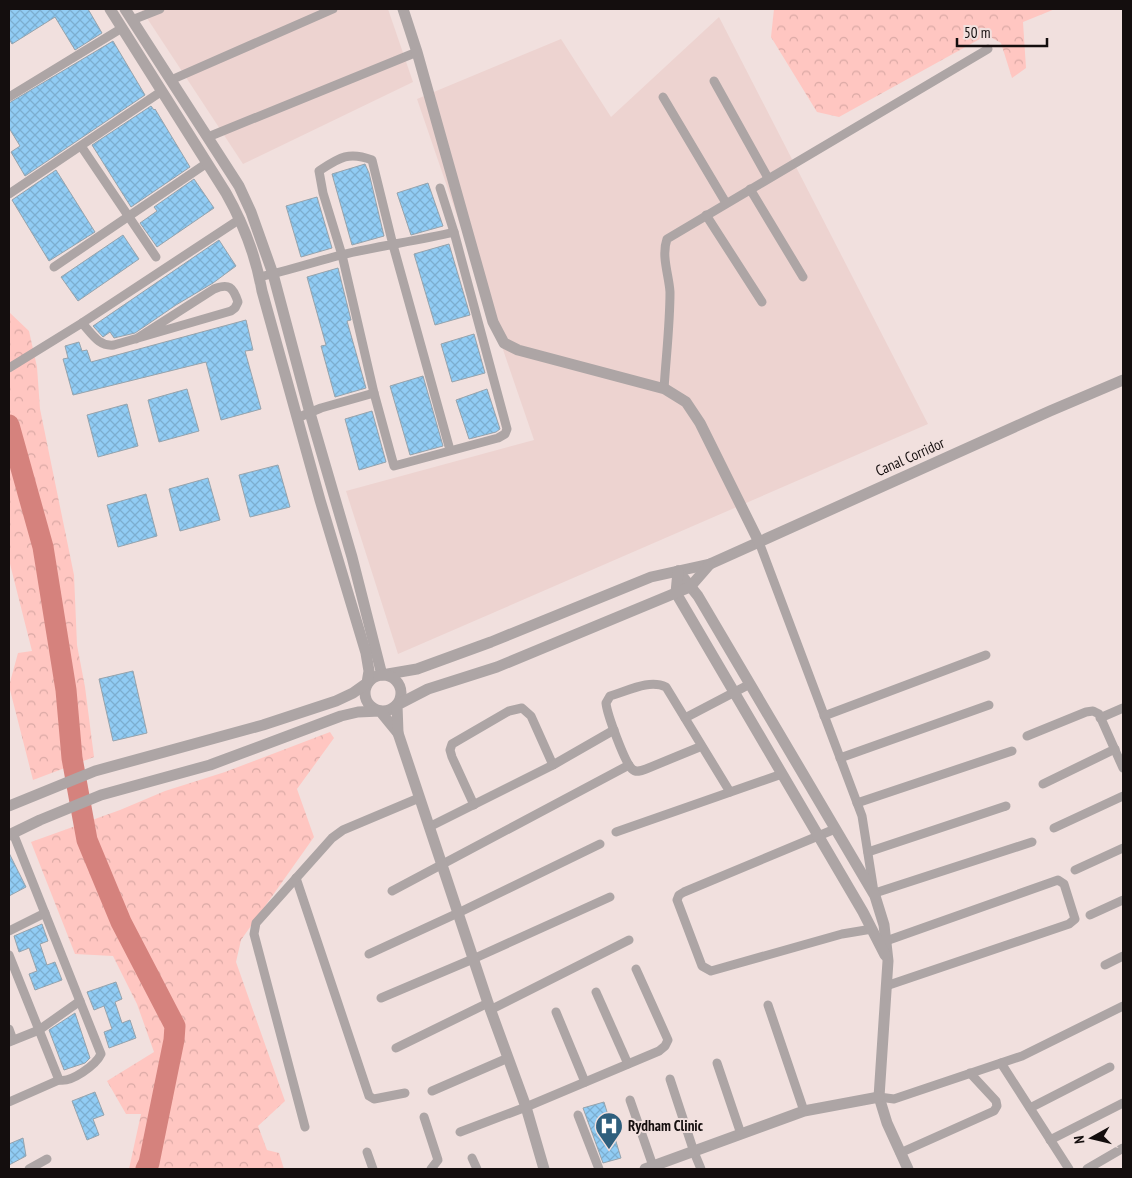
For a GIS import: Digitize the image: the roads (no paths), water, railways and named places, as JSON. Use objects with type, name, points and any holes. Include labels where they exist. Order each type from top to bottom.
[{"type":"street","points":[[110,9],[240,219],[259,277],[297,418],[366,654],[369,671],[365,688],[366,700],[369,705],[380,711],[398,733]]},
{"type":"street","points":[[125,9],[240,186],[247,202],[273,274],[352,557],[382,675]]},
{"type":"street","points":[[132,20],[160,9]]},
{"type":"street","points":[[170,80],[333,9]]},
{"type":"street","points":[[403,9],[418,52],[492,322],[504,343],[518,350],[664,389],[686,402],[700,423],[759,542],[862,816],[875,895],[884,925],[888,961],[879,1097],[887,1123],[908,1169]]},
{"type":"street","points":[[9,97],[122,28]]},
{"type":"street","points":[[664,389],[670,289],[664,247],[667,239],[988,49]]},
{"type":"street","points":[[208,137],[418,52]]},
{"type":"street","points":[[714,81],[768,178]]},
{"type":"street","points":[[9,194],[162,91]]},
{"type":"street","points":[[663,97],[726,203]]},
{"type":"street","points":[[82,146],[156,257]]},
{"type":"street","points":[[440,188],[454,232],[507,429],[498,438],[394,466],[374,393],[342,255],[323,193],[319,171],[342,156],[360,156],[372,160],[393,245],[450,450]]},
{"type":"street","points":[[54,267],[207,163]]},
{"type":"street","points":[[750,189],[803,276]]},
{"type":"street","points":[[234,207],[247,202]]},
{"type":"street","points":[[706,215],[762,302]]},
{"type":"street","points":[[10,368],[82,324],[240,219]]},
{"type":"street","points":[[259,277],[342,255],[454,232]]},
{"type":"street","points":[[82,324],[106,346],[136,339],[231,312],[238,302],[235,293],[228,286],[214,289],[136,339]]},
{"type":"street","name":"Canal Corridor","points":[[710,564],[1123,380]]},
{"type":"street","points":[[297,418],[321,408],[374,393]]},
{"type":"street","points":[[13,804],[95,770],[263,725],[336,701],[352,693],[371,679],[382,675],[417,669],[491,642],[651,577],[710,564]]},
{"type":"street","points":[[9,1102],[59,1080],[67,1081],[92,1066],[101,1054],[11,834],[101,795],[210,765],[341,716],[358,712],[386,711],[428,689],[497,667],[690,587],[710,564]]},
{"type":"street","points":[[678,571],[698,596],[875,895]]},
{"type":"street","points":[[678,571],[676,593],[872,928],[888,961]]},
{"type":"street","points":[[824,716],[986,655]]},
{"type":"street","points":[[382,675],[393,678],[400,687],[401,694],[396,705],[398,733],[489,1006],[526,1107],[544,1169]]},
{"type":"street","points":[[702,746],[638,772],[633,771],[614,730],[606,703],[610,696],[648,684],[658,683],[666,687],[685,718],[730,792]]},
{"type":"street","points":[[685,718],[750,684]]},
{"type":"street","points":[[840,758],[989,705]]},
{"type":"street","points":[[474,805],[452,756],[450,750],[452,744],[509,711],[522,708],[532,716],[553,765]]},
{"type":"street","points":[[1100,718],[1123,708]]},
{"type":"street","points":[[1027,736],[1092,711],[1099,714],[1123,766]]},
{"type":"street","points":[[429,827],[553,765],[614,730]]},
{"type":"street","points":[[1042,784],[1115,750]]},
{"type":"street","points":[[857,803],[1012,751]]},
{"type":"street","points":[[392,891],[629,765]]},
{"type":"street","points":[[616,832],[782,774]]},
{"type":"street","points":[[1054,828],[1123,796]]},
{"type":"street","points":[[305,1127],[254,934],[256,923],[332,838],[343,830],[419,798]]},
{"type":"street","points":[[868,852],[1006,806]]},
{"type":"street","points":[[835,829],[679,896],[677,900],[702,966],[711,970],[842,934],[872,928]]},
{"type":"street","points":[[875,895],[1032,842]]},
{"type":"street","points":[[368,954],[458,913],[600,844]]},
{"type":"street","points":[[1075,870],[1123,848]]},
{"type":"street","points":[[296,878],[369,1096],[374,1099],[405,1093]]},
{"type":"street","points":[[886,941],[1058,880],[1064,884],[1075,919],[1069,924],[886,986]]},
{"type":"street","points":[[381,998],[610,897]]},
{"type":"street","points":[[1090,915],[1123,900]]},
{"type":"street","points":[[9,931],[44,913]]},
{"type":"street","points":[[396,1048],[629,940]]},
{"type":"street","points":[[9,956],[13,980],[39,1030],[59,1080]]},
{"type":"street","points":[[1105,965],[1123,956]]},
{"type":"street","points":[[460,1132],[526,1107],[628,1064],[665,1046],[668,1040],[636,969]]},
{"type":"street","points":[[596,992],[628,1064]]},
{"type":"street","points":[[9,1029],[11,1041],[39,1030],[80,1001]]},
{"type":"street","points":[[768,1005],[804,1111]]},
{"type":"street","points":[[630,1100],[649,1168],[804,1111],[879,1097],[894,1099],[1002,1063],[1022,1056],[1123,1006]]},
{"type":"street","points":[[556,1012],[585,1082]]},
{"type":"street","points":[[432,1092],[508,1058]]},
{"type":"street","points":[[717,1063],[741,1134]]},
{"type":"street","points":[[1002,1063],[1069,1169]]},
{"type":"street","points":[[1030,1108],[1110,1067]]},
{"type":"street","points":[[900,1153],[994,1111],[997,1106],[996,1101],[970,1073]]},
{"type":"street","points":[[670,1078],[701,1169]]},
{"type":"street","points":[[1050,1140],[1123,1103]]},
{"type":"street","points":[[578,1115],[599,1169]]},
{"type":"street","points":[[424,1117],[438,1160],[431,1169]]},
{"type":"street","points":[[1087,1169],[1123,1148]]},
{"type":"street","points":[[367,1152],[373,1169]]},
{"type":"street","points":[[472,1158],[476,1169]]},
{"type":"street","points":[[29,1169],[47,1159]]},
{"type":"waterway","points":[[9,425],[43,547],[66,690],[72,758],[87,840],[121,922],[175,1026],[174,1040],[149,1163],[146,1169]]},
{"type":"place","name":"Rydham Clinic","points":[[609,1150]]}]
